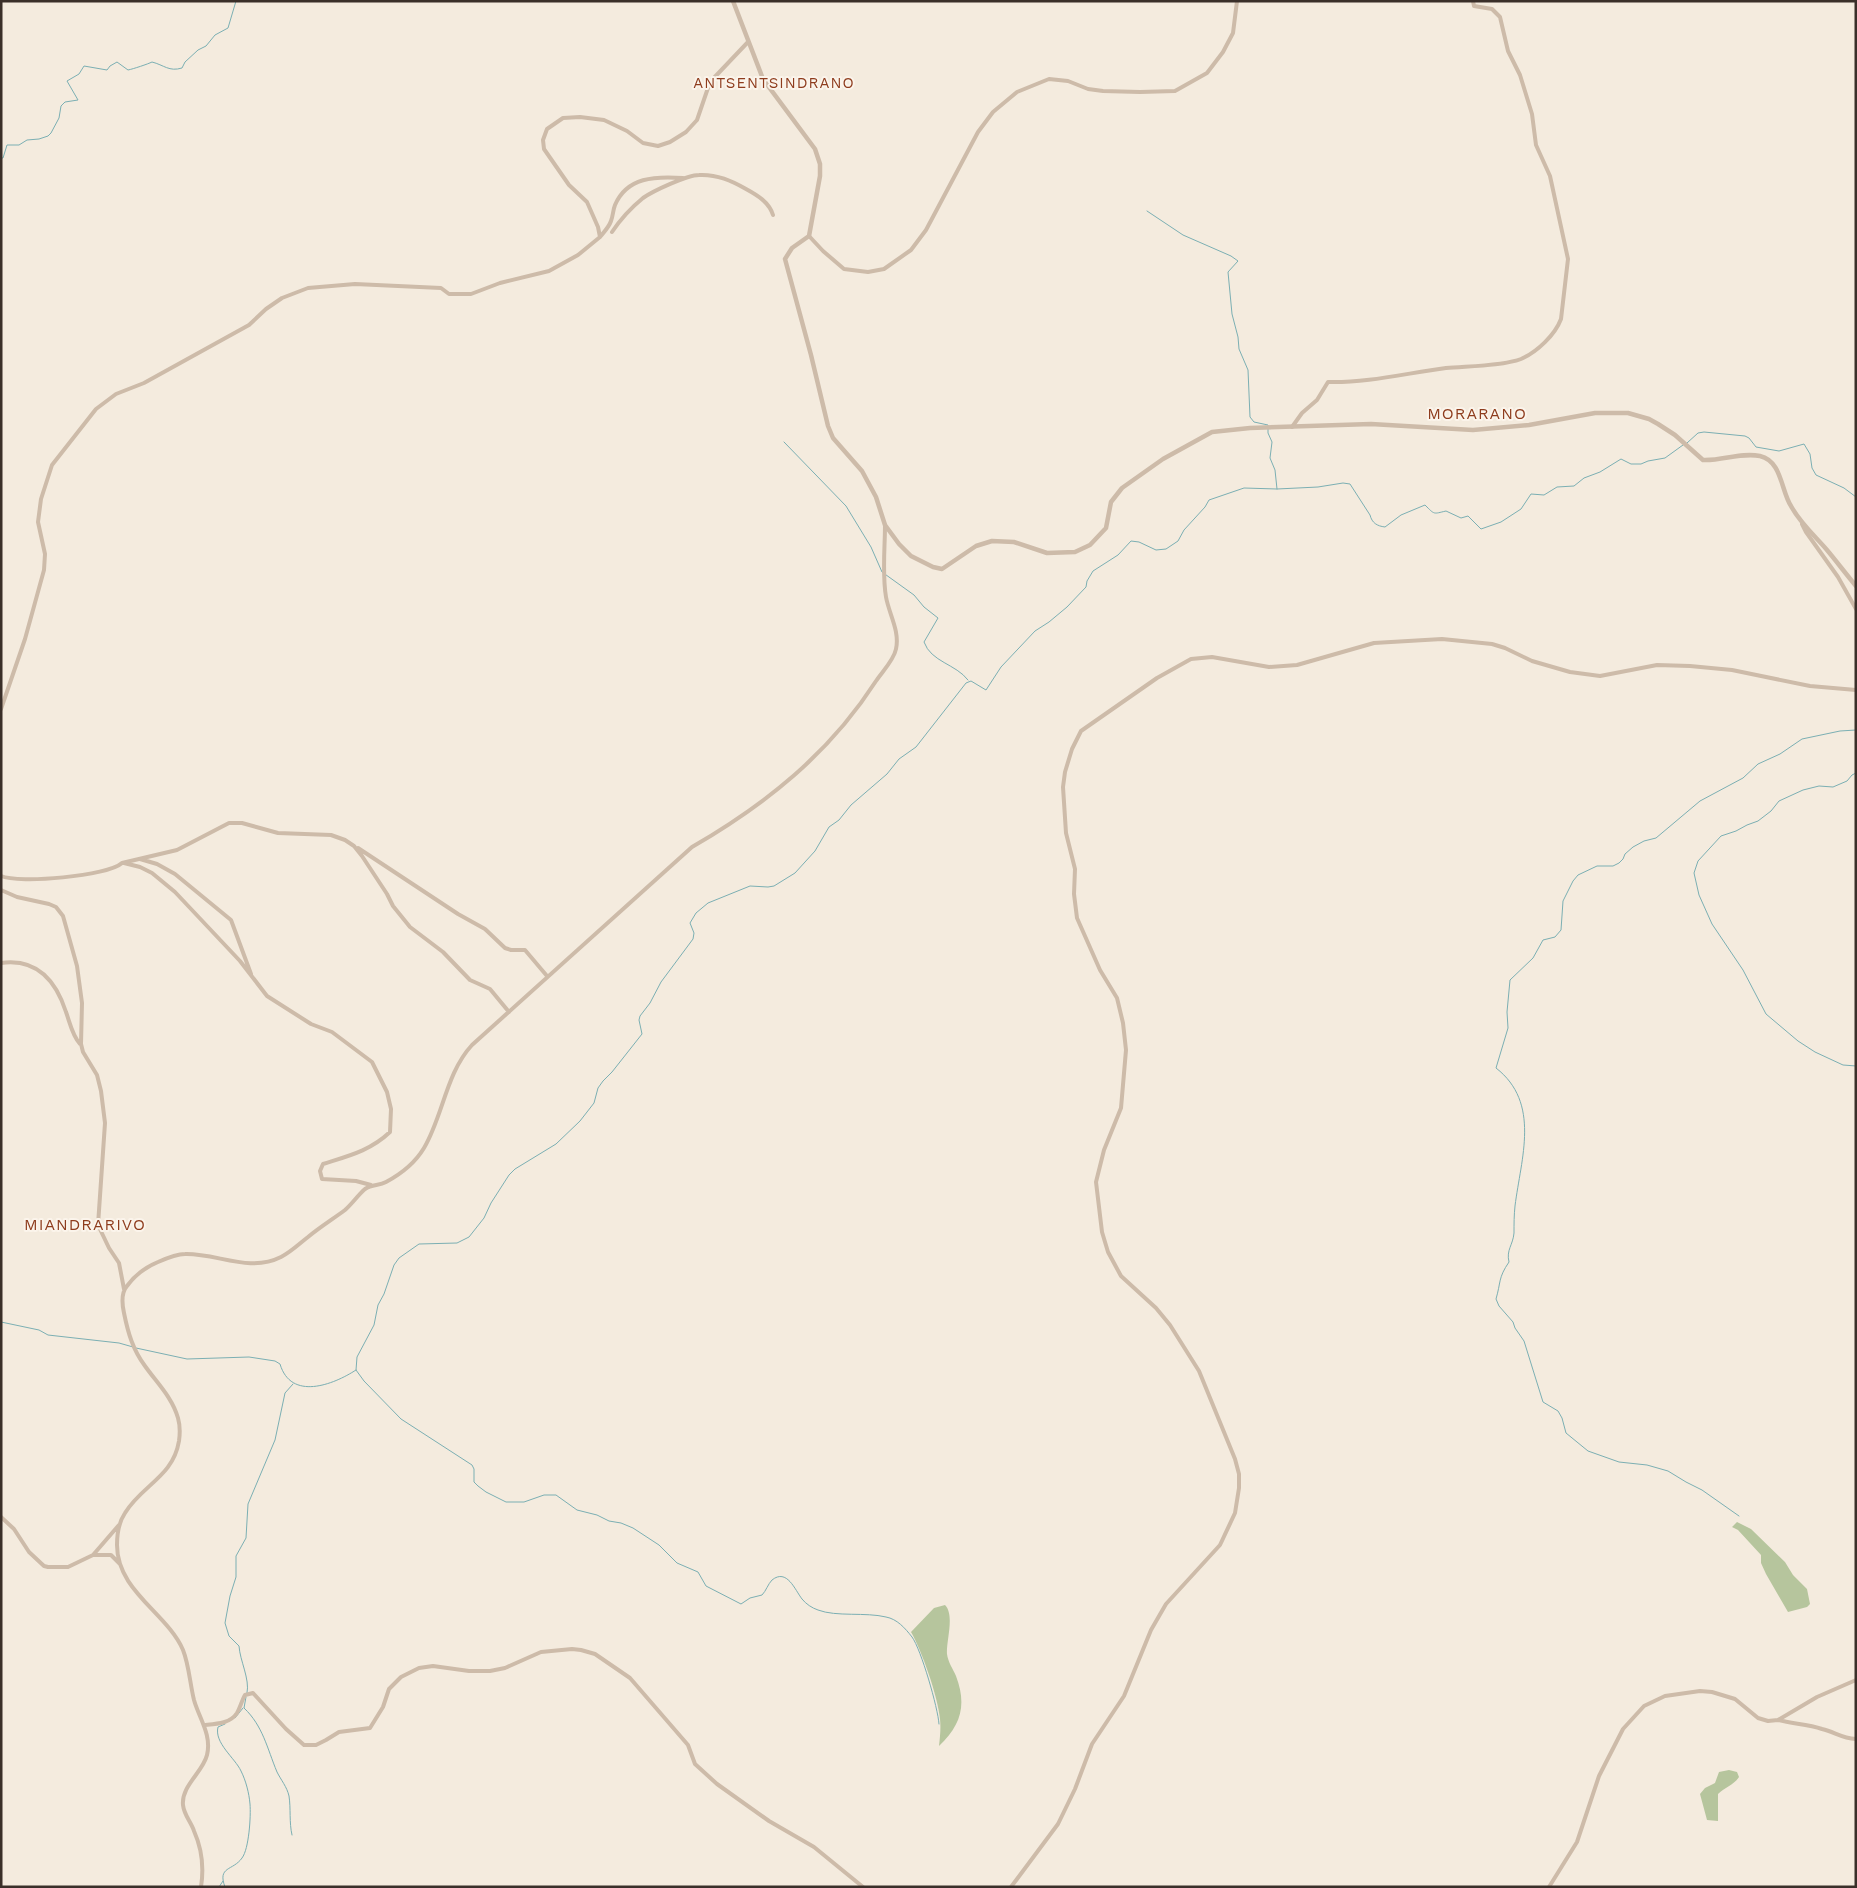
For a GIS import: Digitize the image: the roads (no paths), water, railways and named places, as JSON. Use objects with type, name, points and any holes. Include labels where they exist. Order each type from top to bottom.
[{"type":"street","points":[[122,863],[144,869],[175,892],[240,961],[267,996],[311,1024],[332,1032],[372,1062],[388,1092],[391,1109],[390,1132],[367,1149],[323,1164],[320,1171],[322,1179],[356,1181],[372,1185],[383,1184],[408,1168],[422,1151],[433,1132],[463,1054],[547,976],[692,847],[726,827],[810,763],[847,722],[872,688],[896,648],[894,617],[886,598],[884,525],[876,497],[862,471],[833,438],[828,426],[785,259],[792,248],[809,236],[820,176],[820,164],[815,149],[763,79],[733,1]]},
{"type":"street","points":[[809,236],[844,269],[868,272],[884,269],[911,250],[926,230],[978,132],[993,112],[1017,92],[1049,79],[1068,81],[1088,89],[1103,91],[1140,92],[1175,90],[1207,73],[1223,52],[1233,33],[1237,1]]},
{"type":"street","points":[[1292,427],[1302,413],[1317,400],[1328,382],[1392,378],[1445,368],[1519,360],[1534,352],[1558,328],[1561,319],[1568,259],[1550,176],[1536,145],[1532,114],[1520,75],[1508,51],[1500,17],[1492,9],[1474,6],[1473,1]]},
{"type":"street","points":[[600,237],[598,227],[587,202],[569,185],[544,149],[543,140],[547,129],[563,118],[580,117],[604,120],[628,131],[643,143],[658,146],[670,142],[686,132],[697,120],[710,82],[748,42]]},
{"type":"street","points":[[1,709],[25,639],[44,570],[45,554],[38,522],[41,499],[52,465],[96,409],[116,394],[152,380],[249,325],[266,309],[282,298],[308,288],[355,284],[441,288],[449,294],[471,294],[500,283],[549,271],[578,255],[600,237],[611,223],[615,206],[623,192],[631,184],[646,180],[683,178],[698,174],[712,176],[732,181],[758,196],[771,208],[774,215]]},
{"type":"street","points":[[612,232],[644,198],[683,178]]},
{"type":"street","points":[[884,525],[911,556],[933,567],[942,569],[976,546],[992,541],[1014,542],[1047,553],[1075,552],[1090,546],[1106,528],[1111,502],[1122,488],[1163,459],[1212,432],[1244,428],[1371,424],[1473,430],[1529,425],[1595,413],[1628,413],[1654,421],[1679,438],[1703,460],[1717,460],[1735,456],[1760,456],[1769,461],[1776,469],[1790,505],[1806,532],[1838,577],[1856,609]]},
{"type":"street","points":[[1801,522],[1856,586]]},
{"type":"street","points":[[1011,1887],[1058,1824],[1075,1789],[1092,1744],[1124,1696],[1151,1630],[1166,1604],[1220,1545],[1234,1513],[1239,1488],[1239,1474],[1235,1459],[1199,1371],[1170,1325],[1156,1308],[1121,1276],[1108,1252],[1102,1232],[1096,1182],[1104,1150],[1121,1108],[1126,1050],[1117,998],[1100,970],[1077,918],[1074,894],[1075,870],[1066,833],[1062,787],[1072,750],[1082,731],[1156,678],[1191,658],[1212,657],[1269,667],[1297,665],[1374,643],[1442,639],[1492,644],[1532,661],[1570,672],[1600,676],[1658,665],[1690,666],[1732,670],[1810,686],[1856,690]]},
{"type":"street","points":[[1,876],[8,879],[25,881],[100,872],[119,866],[122,863],[178,850],[230,823],[242,823],[278,833],[331,835],[345,840],[458,914],[485,928],[505,948],[525,950],[547,976]]},
{"type":"street","points":[[354,846],[387,894],[393,906],[410,927],[443,952],[470,980],[490,988],[509,1012]]},
{"type":"street","points":[[138,859],[157,864],[175,874],[231,920],[252,978]]},
{"type":"street","points":[[1,890],[17,897],[49,904],[56,907],[63,916],[77,966],[82,1003],[81,1044],[83,1052],[97,1075],[105,1123],[98,1225],[119,1263],[124,1289],[123,1307],[128,1335],[146,1369],[155,1378],[170,1400],[179,1420],[180,1438],[176,1454],[166,1471],[131,1504],[119,1525],[93,1555],[68,1567],[44,1566],[29,1552],[14,1529],[1,1517]]},
{"type":"street","points":[[1,963],[26,964],[41,971],[51,982],[65,1008],[76,1039],[81,1044]]},
{"type":"street","points":[[124,1289],[138,1273],[146,1268],[182,1253],[199,1254],[228,1262],[243,1263],[277,1259],[293,1250],[372,1185]]},
{"type":"street","points":[[119,1525],[117,1547],[122,1566],[134,1590],[177,1639],[184,1653],[195,1702],[207,1735],[207,1755],[186,1790],[183,1806],[200,1846],[203,1869],[201,1887]]},
{"type":"street","points":[[93,1555],[111,1555],[122,1566]]},
{"type":"street","points":[[204,1725],[218,1724],[228,1720],[236,1714],[246,1694],[253,1694],[304,1745],[316,1744],[338,1732],[370,1728],[383,1707],[389,1689],[402,1677],[419,1668],[433,1666],[469,1672],[490,1671],[505,1668],[541,1652],[572,1649],[588,1652],[595,1654],[630,1678],[688,1745],[695,1764],[717,1784],[769,1821],[814,1848],[863,1887]]},
{"type":"street","points":[[1778,1720],[1817,1697],[1856,1680]]},
{"type":"street","points":[[1549,1887],[1577,1842],[1600,1776],[1623,1729],[1644,1706],[1665,1696],[1700,1691],[1712,1692],[1735,1699],[1758,1718],[1821,1728],[1844,1738],[1856,1739]]},
{"type":"waterway","points":[[1,158],[3,158],[7,145],[19,145],[27,140],[39,139],[51,133],[59,118],[61,106],[65,102],[78,100],[67,81],[79,74],[84,66],[107,70],[117,62],[128,70],[152,62],[170,69],[182,68],[185,62],[198,50],[206,46],[215,35],[228,28],[236,1]]},
{"type":"waterway","points":[[1147,211],[1183,235],[1231,256],[1238,261],[1228,272],[1232,314],[1239,349],[1248,370],[1250,417],[1254,422],[1268,425],[1268,433],[1272,442],[1270,458],[1275,470],[1277,489]]},
{"type":"waterway","points":[[1687,443],[1698,433],[1704,432],[1745,436],[1756,447],[1779,451],[1804,444],[1810,454],[1812,468],[1816,475],[1844,488],[1856,497]]},
{"type":"waterway","points":[[784,442],[846,506],[871,547],[882,572],[914,595],[924,607],[938,618],[924,642],[927,649],[968,680]]},
{"type":"waterway","points":[[939,1724],[936,1705],[920,1653],[907,1630],[894,1620],[886,1617],[833,1613],[816,1609],[805,1603],[790,1582],[782,1577],[772,1580],[762,1595],[750,1598],[741,1604],[706,1586],[698,1572],[677,1563],[659,1545],[633,1528],[577,1510],[556,1495],[544,1495],[524,1502],[506,1502],[478,1486],[474,1482],[474,1469],[472,1465],[401,1419],[364,1381],[356,1370],[357,1357],[374,1325],[378,1305],[394,1265],[399,1258],[419,1244],[457,1243],[469,1237],[484,1218],[509,1175],[515,1169],[556,1144],[580,1121],[594,1103],[598,1088],[642,1034],[640,1016],[650,1003],[661,982],[693,939],[694,933],[690,923],[696,913],[708,903],[750,886],[774,886],[795,873],[815,851],[829,827],[839,820],[851,805],[887,774],[899,759],[916,747],[966,683],[971,681],[986,690],[1001,667],[1035,631],[1067,607],[1086,587],[1093,571],[1118,555],[1131,541],[1139,542],[1156,550],[1166,549],[1178,541],[1184,530],[1209,500],[1244,488],[1318,487],[1343,483],[1350,484],[1372,520],[1380,526],[1385,527],[1401,515],[1425,505],[1434,513],[1446,511],[1461,518],[1468,516],[1481,529],[1501,522],[1521,509],[1531,494],[1544,495],[1557,487],[1574,486],[1584,478],[1600,472],[1621,459],[1631,464],[1641,464],[1665,458],[1683,445]]},
{"type":"waterway","points":[[1739,1516],[1702,1490],[1668,1471],[1647,1465],[1619,1462],[1588,1451],[1566,1433],[1558,1411],[1543,1402],[1524,1341],[1496,1299],[1501,1276],[1509,1262],[1508,1254],[1514,1233],[1515,1206],[1525,1132],[1519,1098],[1510,1082],[1496,1068],[1508,1028],[1507,1012],[1510,980],[1533,958],[1543,940],[1555,937],[1561,930],[1563,901],[1578,875],[1597,866],[1613,866],[1619,863],[1633,847],[1644,841],[1656,838],[1700,801],[1743,778],[1758,764],[1780,754],[1802,739],[1840,731],[1856,730]]},
{"type":"waterway","points":[[1856,773],[1847,781],[1833,787],[1819,786],[1803,790],[1779,801],[1771,811],[1758,821],[1721,836],[1698,861],[1694,873],[1699,895],[1712,924],[1743,970],[1766,1014],[1798,1041],[1815,1052],[1843,1065],[1856,1066]]},
{"type":"waterway","points":[[1,1322],[39,1330],[48,1335],[119,1343],[133,1347]]},
{"type":"waterway","points":[[136,1348],[187,1359],[249,1357],[275,1361],[280,1364],[285,1375],[293,1383],[303,1386],[314,1386],[336,1381],[356,1370]]},
{"type":"waterway","points":[[247,1693],[247,1682],[239,1646],[229,1636],[225,1623],[236,1577],[236,1556],[246,1538],[248,1504],[275,1440],[285,1393],[293,1384]]},
{"type":"waterway","points":[[246,1697],[244,1708],[256,1722],[288,1793],[292,1835]]},
{"type":"waterway","points":[[235,1718],[243,1708]]},
{"type":"waterway","points":[[225,1724],[218,1727],[219,1739],[243,1775],[250,1800],[249,1832],[244,1854],[238,1862],[224,1872],[223,1880],[225,1887]]},
{"type":"waterway","points":[[219,1887],[223,1881]]},
{"type":"district","name":"ANTSENTSINDRANO","points":[[774,83]]},
{"type":"district","name":"MORARANO","points":[[1477,413]]},
{"type":"district","name":"MIANDRARIVO","points":[[85,1224]]}]
